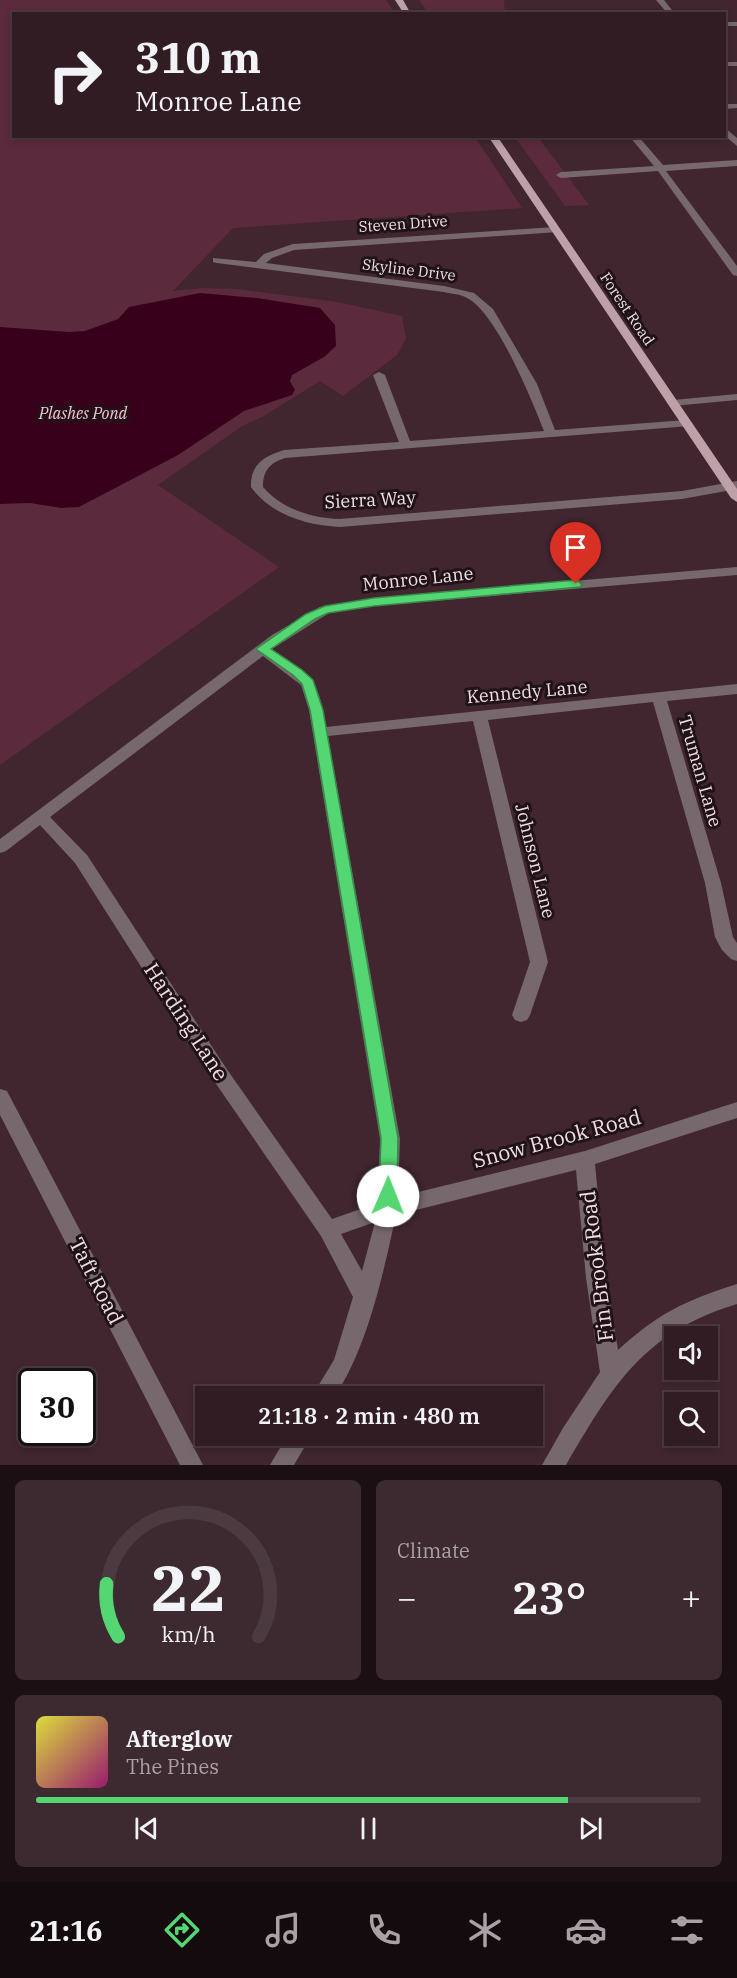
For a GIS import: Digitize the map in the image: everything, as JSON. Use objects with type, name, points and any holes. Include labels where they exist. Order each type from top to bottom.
[{"type":"main road","name":"Forest Road","points":[[493,138],[686,424],[735,490]]},
{"type":"street","points":[[660,0],[670,12]]},
{"type":"street","points":[[726,131],[737,143]]},
{"type":"street","points":[[635,138],[660,168],[737,273]]},
{"type":"street","points":[[561,175],[737,163]]},
{"type":"street","name":"Steven Drive","points":[[259,265],[268,255],[293,247],[555,230]]},
{"type":"street","name":"Skyline Drive","points":[[217,260],[444,289],[470,295],[488,309],[513,351],[531,384],[551,434]]},
{"type":"street","points":[[379,375],[406,445]]},
{"type":"street","points":[[673,403],[737,397]]},
{"type":"street","name":"Sierra Way","points":[[686,424],[284,454],[264,461],[259,466],[257,487],[279,505],[299,515],[328,523],[735,490]]},
{"type":"street","name":"Monroe Lane","points":[[0,847],[262,649],[310,617],[325,610],[426,597],[737,571]]},
{"type":"street","points":[[262,649],[298,672],[308,683],[321,732],[390,1138],[388,1208],[365,1298],[343,1365],[329,1386]]},
{"type":"street","name":"Kennedy Lane","points":[[321,732],[659,699],[737,689]]},
{"type":"street","name":"Truman Lane","points":[[659,699],[713,883],[724,937],[737,954]]},
{"type":"street","name":"Johnson Lane","points":[[479,715],[539,962],[521,1015]]},
{"type":"street","name":"Harding Lane","points":[[41,817],[81,859],[219,1073],[328,1230],[365,1298]]},
{"type":"street","name":"Taft Road","points":[[0,1097],[192,1465]]},
{"type":"street","name":"Snow Brook Road","points":[[388,1208],[585,1159],[737,1110]]},
{"type":"street","name":"Fin Brook Road","points":[[585,1159],[596,1278],[611,1372]]},
{"type":"street","points":[[328,1230],[388,1208]]},
{"type":"street","points":[[553,1465],[611,1372],[623,1358],[657,1330],[699,1305],[737,1294]]},
{"type":"street","points":[[281,1465],[293,1446]]},
{"type":"shaded area","points":[[0,0],[386,0],[394,12],[12,12],[12,138],[476,138],[522,208],[233,228],[173,291],[204,288],[237,289],[337,302],[402,316],[406,338],[397,355],[343,396],[320,381],[262,417],[242,426],[158,485],[279,567],[0,765]]},
{"type":"shaded area","points":[[419,0],[504,0],[505,12],[427,12]]},
{"type":"shaded area","points":[[516,138],[539,138],[589,205],[565,206]]},
{"type":"water","name":"Plashes Pond","points":[[200,293],[257,298],[320,308],[335,325],[336,346],[324,357],[292,375],[290,381],[295,390],[292,395],[244,411],[178,455],[79,507],[61,508],[30,503],[0,504],[0,327],[85,331],[118,319],[129,307]]},
{"type":"route","points":[[388,1196],[390,1138],[316,710],[308,683],[298,672],[262,649],[310,617],[325,610],[374,602],[576,584]]}]
